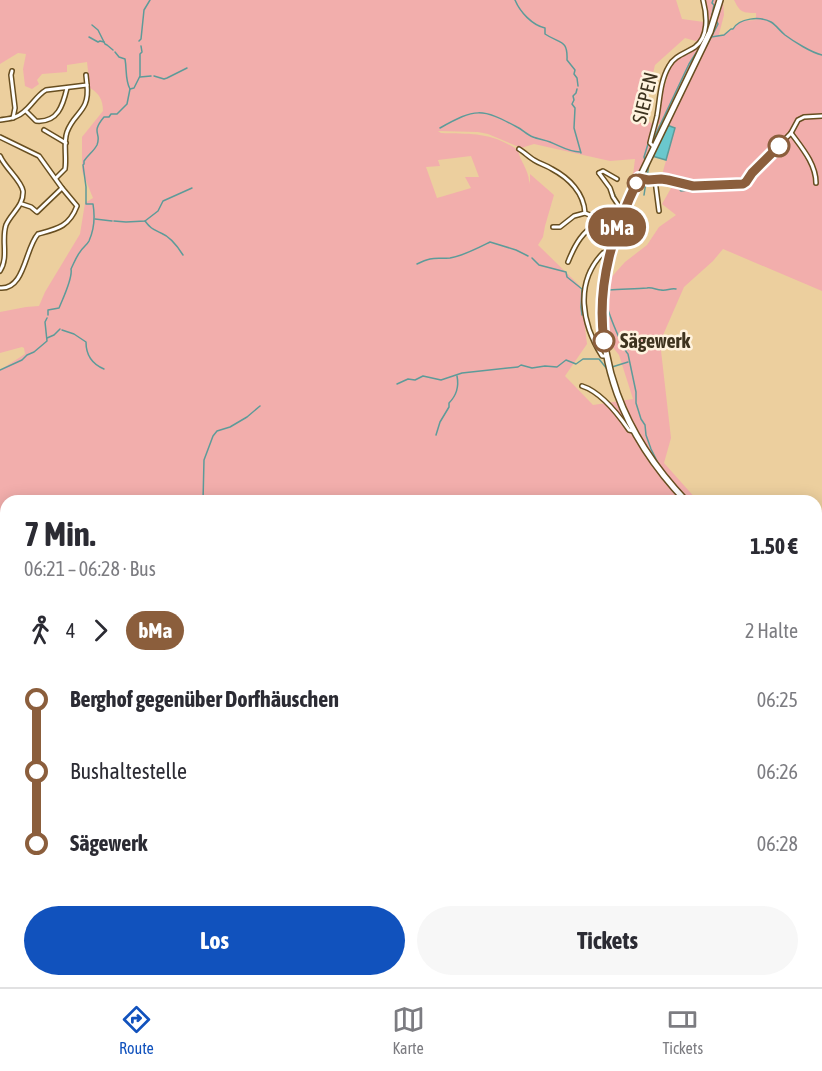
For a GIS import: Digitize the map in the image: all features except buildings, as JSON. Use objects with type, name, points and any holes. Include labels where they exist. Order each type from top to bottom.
[{"type":"main road","points":[[680,495],[669,484],[633,431],[618,396],[603,332],[602,299],[606,265],[622,209],[710,32],[720,0]]},
{"type":"street","name":"SIEPEN","points":[[654,147],[650,143],[660,90],[668,66],[696,46],[705,33],[703,0]]},
{"type":"street","points":[[12,71],[15,108],[13,118]]},
{"type":"street","points":[[56,178],[65,169],[68,128],[85,105],[88,94],[86,75]]},
{"type":"street","points":[[0,120],[13,118],[26,111],[46,90],[87,85]]},
{"type":"street","points":[[26,111],[36,122],[50,118],[61,108],[67,88]]},
{"type":"street","points":[[639,178],[668,180],[693,186],[743,184],[791,133],[800,118],[822,116]]},
{"type":"street","points":[[44,130],[66,143]]},
{"type":"street","points":[[791,133],[810,160],[815,170],[816,183]]},
{"type":"street","points":[[0,137],[39,156],[77,206],[71,218],[61,227],[35,237],[16,281],[8,287],[0,288]]},
{"type":"street","points":[[519,149],[572,183],[584,202],[585,213]]},
{"type":"street","points":[[0,156],[22,189],[21,204],[8,222],[5,231],[2,243],[5,260],[0,271]]},
{"type":"street","points":[[568,262],[573,248],[587,230],[600,220],[608,220],[622,209],[599,173],[603,171],[617,179]]},
{"type":"street","points":[[655,180],[659,211]]},
{"type":"street","points":[[21,204],[38,212],[62,188]]},
{"type":"street","points":[[553,226],[560,227],[574,216],[585,213],[600,220]]},
{"type":"street","points":[[607,356],[602,357],[586,320],[584,293],[585,280],[600,255],[609,252]]},
{"type":"street","points":[[582,387],[590,389],[609,405],[619,414],[629,430],[633,431]]},
{"type":"street","points":[[822,853],[822,866]]},
{"type":"shaded area","points":[[0,0],[676,0],[682,19],[704,22],[705,30],[699,42],[685,38],[655,65],[642,119],[661,127],[637,175],[633,175],[635,159],[610,161],[534,144],[521,148],[478,132],[438,131],[481,135],[508,144],[518,150],[528,175],[529,184],[530,174],[554,195],[543,237],[538,245],[580,286],[587,344],[565,376],[593,405],[633,399],[619,355],[607,340],[607,282],[625,262],[647,245],[659,227],[676,215],[662,204],[674,183],[666,181],[662,175],[675,128],[667,124],[690,79],[723,1],[724,15],[720,36],[741,21],[756,20],[756,13],[742,11],[734,0],[822,0],[822,291],[723,249],[684,287],[660,342],[671,438],[664,463],[693,495],[0,495],[0,370],[25,354],[22,347],[0,353],[0,312],[39,306],[80,234],[85,203],[93,198],[82,171],[82,137],[103,111],[100,97],[90,88],[87,62],[67,65],[67,72],[42,74],[37,80],[39,84],[32,89],[25,86],[23,69],[26,54],[18,53],[0,64]],"holes":[[[471,156],[479,177],[465,177],[471,188],[437,198],[426,167],[440,166],[438,160]]]},
{"type":"shaded area","points":[[703,0],[719,0],[713,20],[663,125],[657,123],[661,89],[663,89],[672,63],[701,43],[705,36]]},
{"type":"water","points":[[667,125],[675,128],[666,160],[652,156]]},
{"type":"waterway","points":[[139,41],[144,10],[150,0]]},
{"type":"waterway","points":[[515,0],[527,17],[545,28],[545,34],[564,45],[567,60],[575,70],[578,86]]},
{"type":"waterway","points":[[712,15],[713,0]]},
{"type":"waterway","points":[[711,37],[724,35],[745,20],[761,19],[771,22],[785,35],[822,55]]},
{"type":"waterway","points":[[704,51],[717,22]]},
{"type":"waterway","points":[[92,25],[98,30],[105,44],[113,50]]},
{"type":"waterway","points":[[89,37],[98,42],[104,42]]},
{"type":"waterway","points":[[48,315],[48,310],[59,308],[69,283],[71,269],[89,241],[92,232],[94,209],[93,204],[86,204],[84,161],[97,145],[97,130],[104,117],[117,114],[127,104],[130,89],[134,88],[140,76],[141,46]]},
{"type":"waterway","points":[[115,52],[119,57],[125,59],[130,89]]},
{"type":"waterway","points":[[652,142],[696,53]]},
{"type":"waterway","points":[[154,76],[164,79],[187,68]]},
{"type":"waterway","points":[[140,77],[151,76]]},
{"type":"waterway","points":[[577,89],[572,104],[575,108],[574,128],[581,153]]},
{"type":"waterway","points":[[440,128],[471,114],[486,114],[495,116],[531,136],[568,150],[580,152]]},
{"type":"waterway","points":[[645,160],[648,144]]},
{"type":"waterway","points":[[647,177],[649,164]]},
{"type":"waterway","points":[[644,195],[646,182]]},
{"type":"waterway","points":[[669,183],[677,186],[681,191],[713,187],[738,189],[746,185]]},
{"type":"waterway","points":[[114,221],[145,221],[158,211],[163,201],[192,188]]},
{"type":"waterway","points":[[614,193],[617,200]]},
{"type":"waterway","points":[[95,219],[112,221]]},
{"type":"waterway","points":[[145,221],[171,240],[183,255]]},
{"type":"waterway","points":[[417,264],[430,259],[460,256],[490,242],[528,256]]},
{"type":"waterway","points":[[532,258],[539,265],[566,272],[567,277],[582,289],[582,315]]},
{"type":"waterway","points":[[610,280],[607,295],[608,308],[612,322],[628,354],[636,403],[658,463]]},
{"type":"waterway","points":[[609,290],[676,289]]},
{"type":"waterway","points":[[0,370],[22,360],[47,341],[45,322],[47,318]]},
{"type":"waterway","points":[[47,338],[60,329]]},
{"type":"waterway","points":[[62,330],[86,342],[90,358],[104,369]]},
{"type":"waterway","points":[[397,384],[423,376],[441,380],[462,373],[521,365],[532,368],[557,367],[566,360],[576,364],[583,359],[599,359],[607,369]]},
{"type":"waterway","points":[[612,367],[628,362]]},
{"type":"waterway","points":[[436,435],[456,391],[457,376]]},
{"type":"waterway","points":[[203,495],[204,460],[213,436],[217,431],[230,427],[247,417],[260,406]]},
{"type":"bus line","name":"bMa","points":[[604,341],[602,299],[606,265],[627,201],[639,178],[668,180],[693,186],[743,184],[779,146]]},
{"type":"place","name":"Sägewerk","points":[[604,341]]}]
